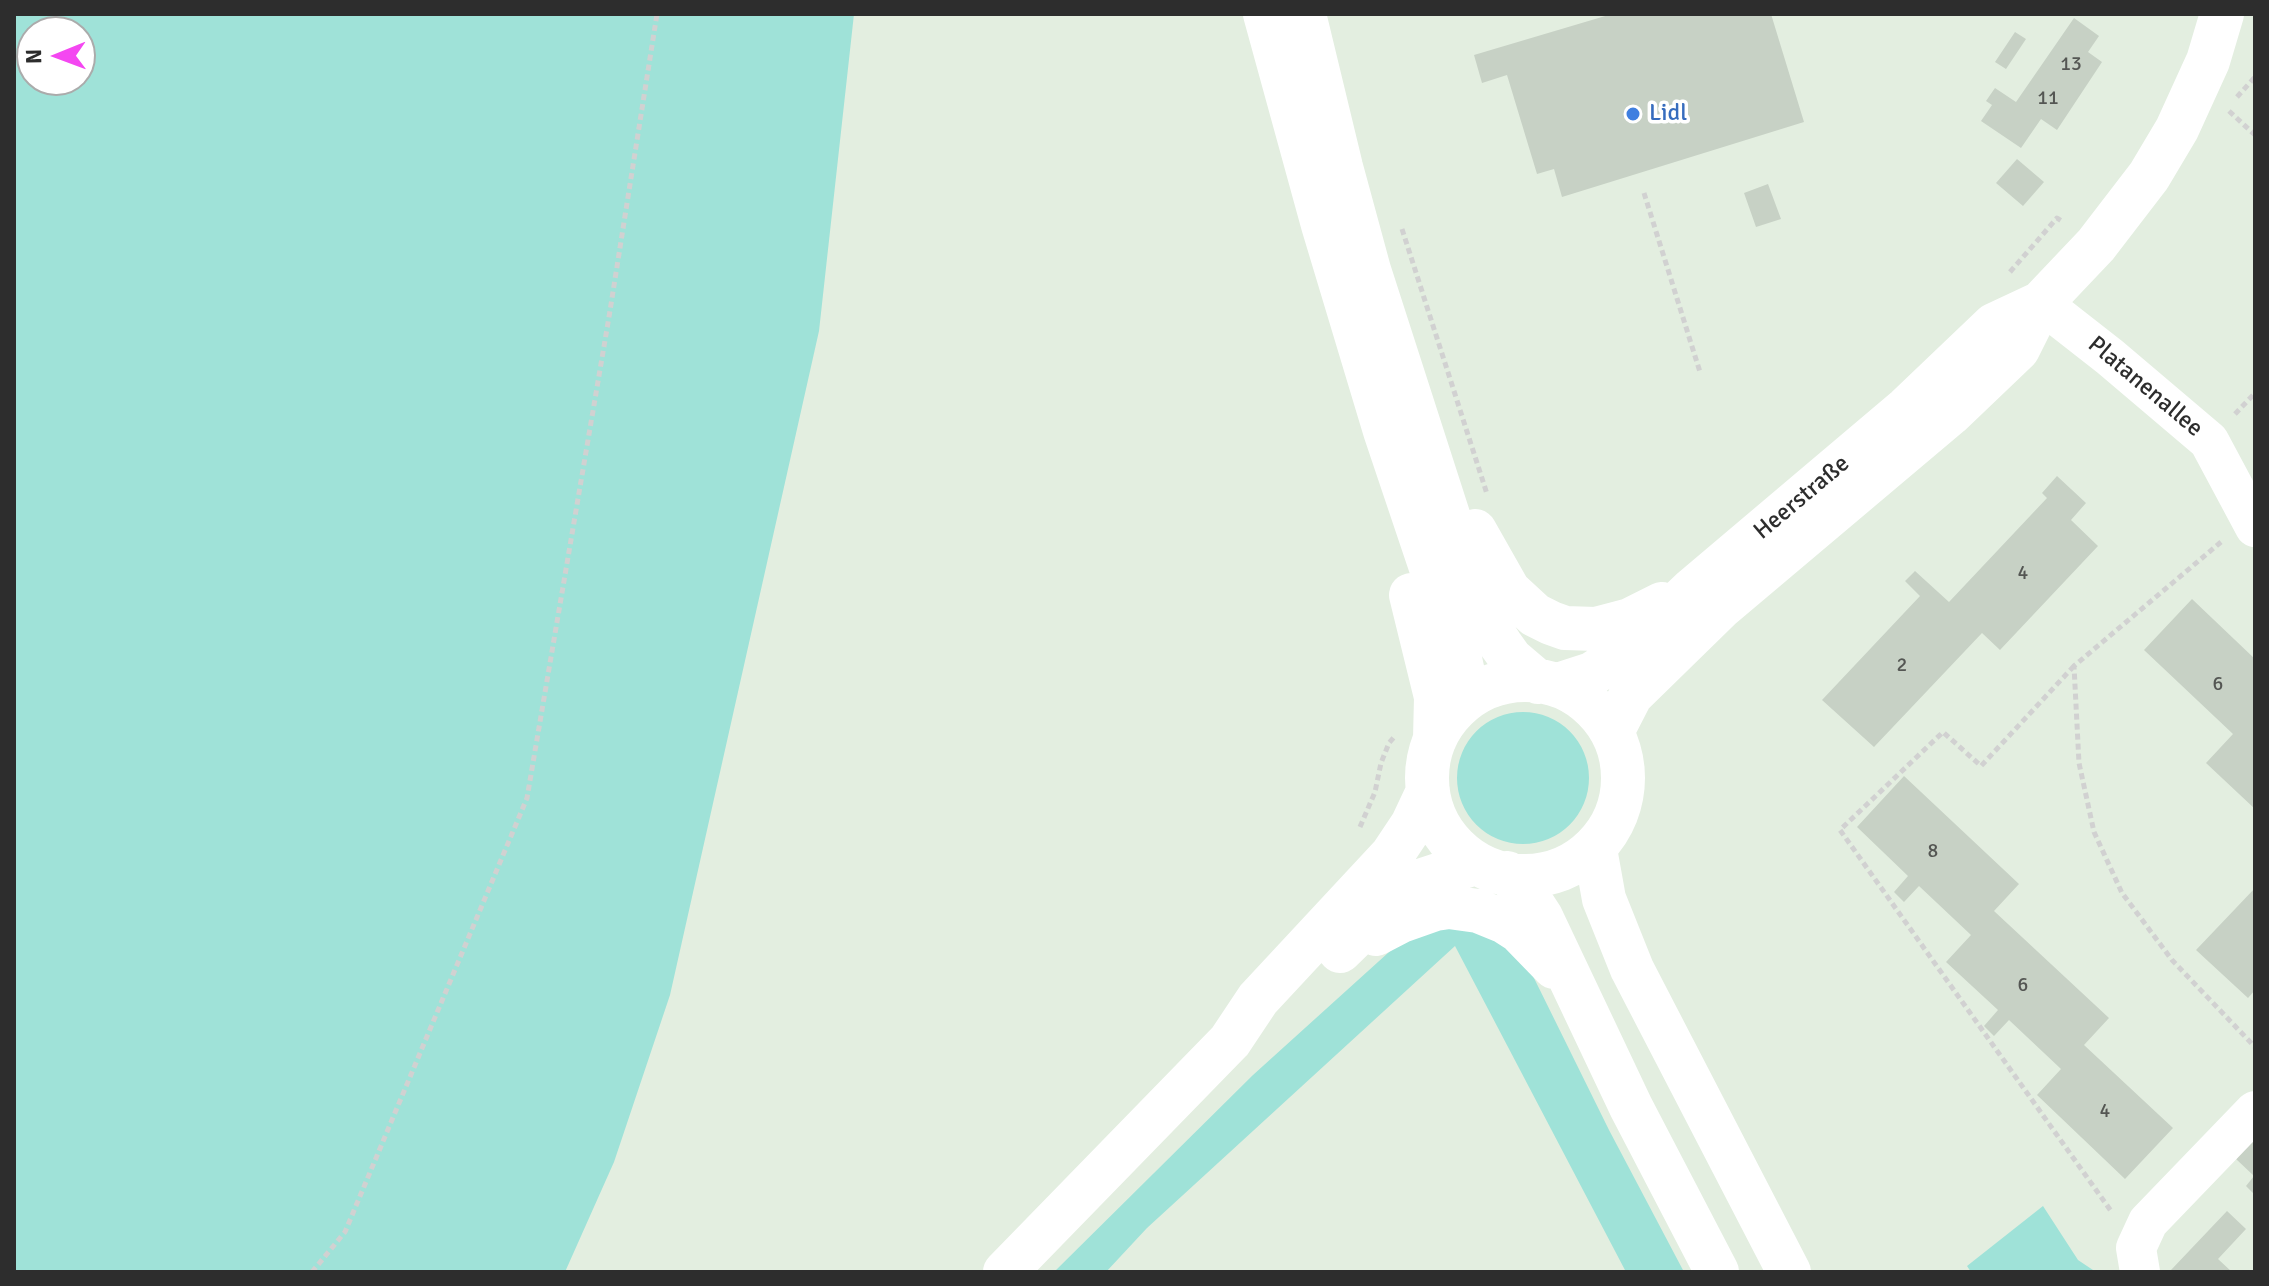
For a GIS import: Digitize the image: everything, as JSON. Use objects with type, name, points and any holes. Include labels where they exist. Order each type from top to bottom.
[{"type":"main road","points":[[1230,1041],[1270,1018],[1378,914],[1417,882],[1491,868],[1535,874],[1561,870],[1580,861],[1595,849],[1613,822],[1620,805],[1623,784],[1622,764],[1612,732],[1603,716],[1585,697],[1548,683],[1511,659],[1491,630],[1400,423],[1323,225],[1265,14]]},
{"type":"main road","points":[[1304,14],[1468,696]]},
{"type":"main road","name":"Heerstraße","points":[[1612,732],[1631,695],[1720,608],[1993,375],[2018,349],[2041,303],[2096,245],[2149,176],[2177,129],[2208,61],[2222,14]]},
{"type":"main road","name":"Heerstraße","points":[[1548,683],[1592,674],[1629,650],[1693,589],[1907,408],[1994,325],[2041,303]]},
{"type":"main road","points":[[1400,423],[1447,463],[1474,529],[1498,576],[1535,615],[1565,628],[1596,629],[1630,620],[1693,589]]},
{"type":"main road","points":[[1400,423],[1389,495],[1396,539],[1436,697],[1416,736],[1428,765],[1428,791],[1441,831],[1451,845],[1491,868],[1535,907],[1631,1107],[1717,1272]]},
{"type":"main road","points":[[1416,736],[1446,720],[1481,687],[1499,682],[1548,683]]},
{"type":"main road","points":[[1005,1272],[1230,1041],[1258,999],[1392,855],[1412,825],[1428,791]]},
{"type":"main road","points":[[1595,849],[1604,899],[1632,969],[1789,1272]]},
{"type":"main road","points":[[1338,953],[1418,915],[1449,907],[1465,908],[1505,922],[1519,931],[1570,982]]},
{"type":"street","name":"Platanenallee","points":[[2041,303],[2209,441],[2252,523]]},
{"type":"street","points":[[2138,1260],[2148,1222],[2255,1111]]},
{"type":"path","points":[[312,1272],[345,1232],[527,798],[657,14]]},
{"type":"path","points":[[2227,109],[2255,135]]},
{"type":"path","points":[[1644,193],[1700,372]]},
{"type":"path","points":[[1400,222],[1490,503]]},
{"type":"path","points":[[2138,1260],[1840,830],[1943,732],[1981,766],[2074,666],[2252,523]]},
{"type":"path","points":[[2074,666],[2079,763],[2094,832],[2122,893],[2172,960],[2255,1047]]},
{"type":"path","points":[[1359,829],[1375,792],[1389,743],[1416,736]]},
{"type":"shaded area","points":[[14,14],[854,14],[819,331],[670,995],[614,1162],[565,1272],[14,1272]]},
{"type":"shaded area","points":[[1523,712],[1548,717],[1570,731],[1584,753],[1589,778],[1584,803],[1570,825],[1548,839],[1523,844],[1498,839],[1476,825],[1462,803],[1457,778],[1462,753],[1476,731],[1498,717]]},
{"type":"shaded area","points":[[1447,925],[1501,939],[1532,974],[1684,1272],[1626,1272],[1455,946],[1147,1228],[1106,1272],[1054,1272],[1253,1075],[1399,943]]},
{"type":"shaded area","points":[[2043,1206],[2078,1260],[2096,1272],[1971,1272],[1967,1266]]},
{"type":"building","points":[[1612,14],[1771,14],[1804,122],[1562,197],[1554,169],[1537,174],[1507,75],[1482,83],[1474,55]]},
{"type":"building","points":[[2074,18],[2099,36],[2088,52],[2102,62],[2057,130],[2041,119],[2021,148],[1981,121],[1992,105],[1986,101],[1995,88],[2016,102]]},
{"type":"building","points":[[2015,32],[2026,39],[2006,69],[1995,62]]},
{"type":"building","points":[[2017,159],[2044,182],[2023,206],[1996,183]]},
{"type":"building","points":[[1768,184],[1781,219],[1756,227],[1744,193]]},
{"type":"building","points":[[2057,476],[2086,503],[2071,520],[2098,546],[2000,650],[1982,633],[1874,747],[1822,700],[1920,596],[1905,581],[1915,571],[1949,602],[2047,498],[2042,493]]},
{"type":"building","points":[[2192,599],[2255,659],[2255,809],[2206,763],[2233,734],[2144,650]]},
{"type":"building","points":[[1904,776],[2019,884],[1994,911],[2109,1018],[2084,1045],[2173,1128],[2125,1179],[2037,1095],[2061,1069],[2009,1020],[1994,1036],[1984,1026],[1998,1010],[1946,962],[1971,935],[1919,886],[1904,902],[1894,892],[1908,876],[1857,827]]},
{"type":"building","points":[[2255,888],[2255,990],[2248,998],[2196,950]]},
{"type":"building","points":[[2255,1138],[2255,1195],[2246,1186],[2254,1176],[2236,1159]]},
{"type":"building","points":[[2227,1211],[2246,1229],[2218,1259],[2232,1272],[2171,1270]]},
{"type":"place","name":"Lidl","points":[[1633,114]]}]
